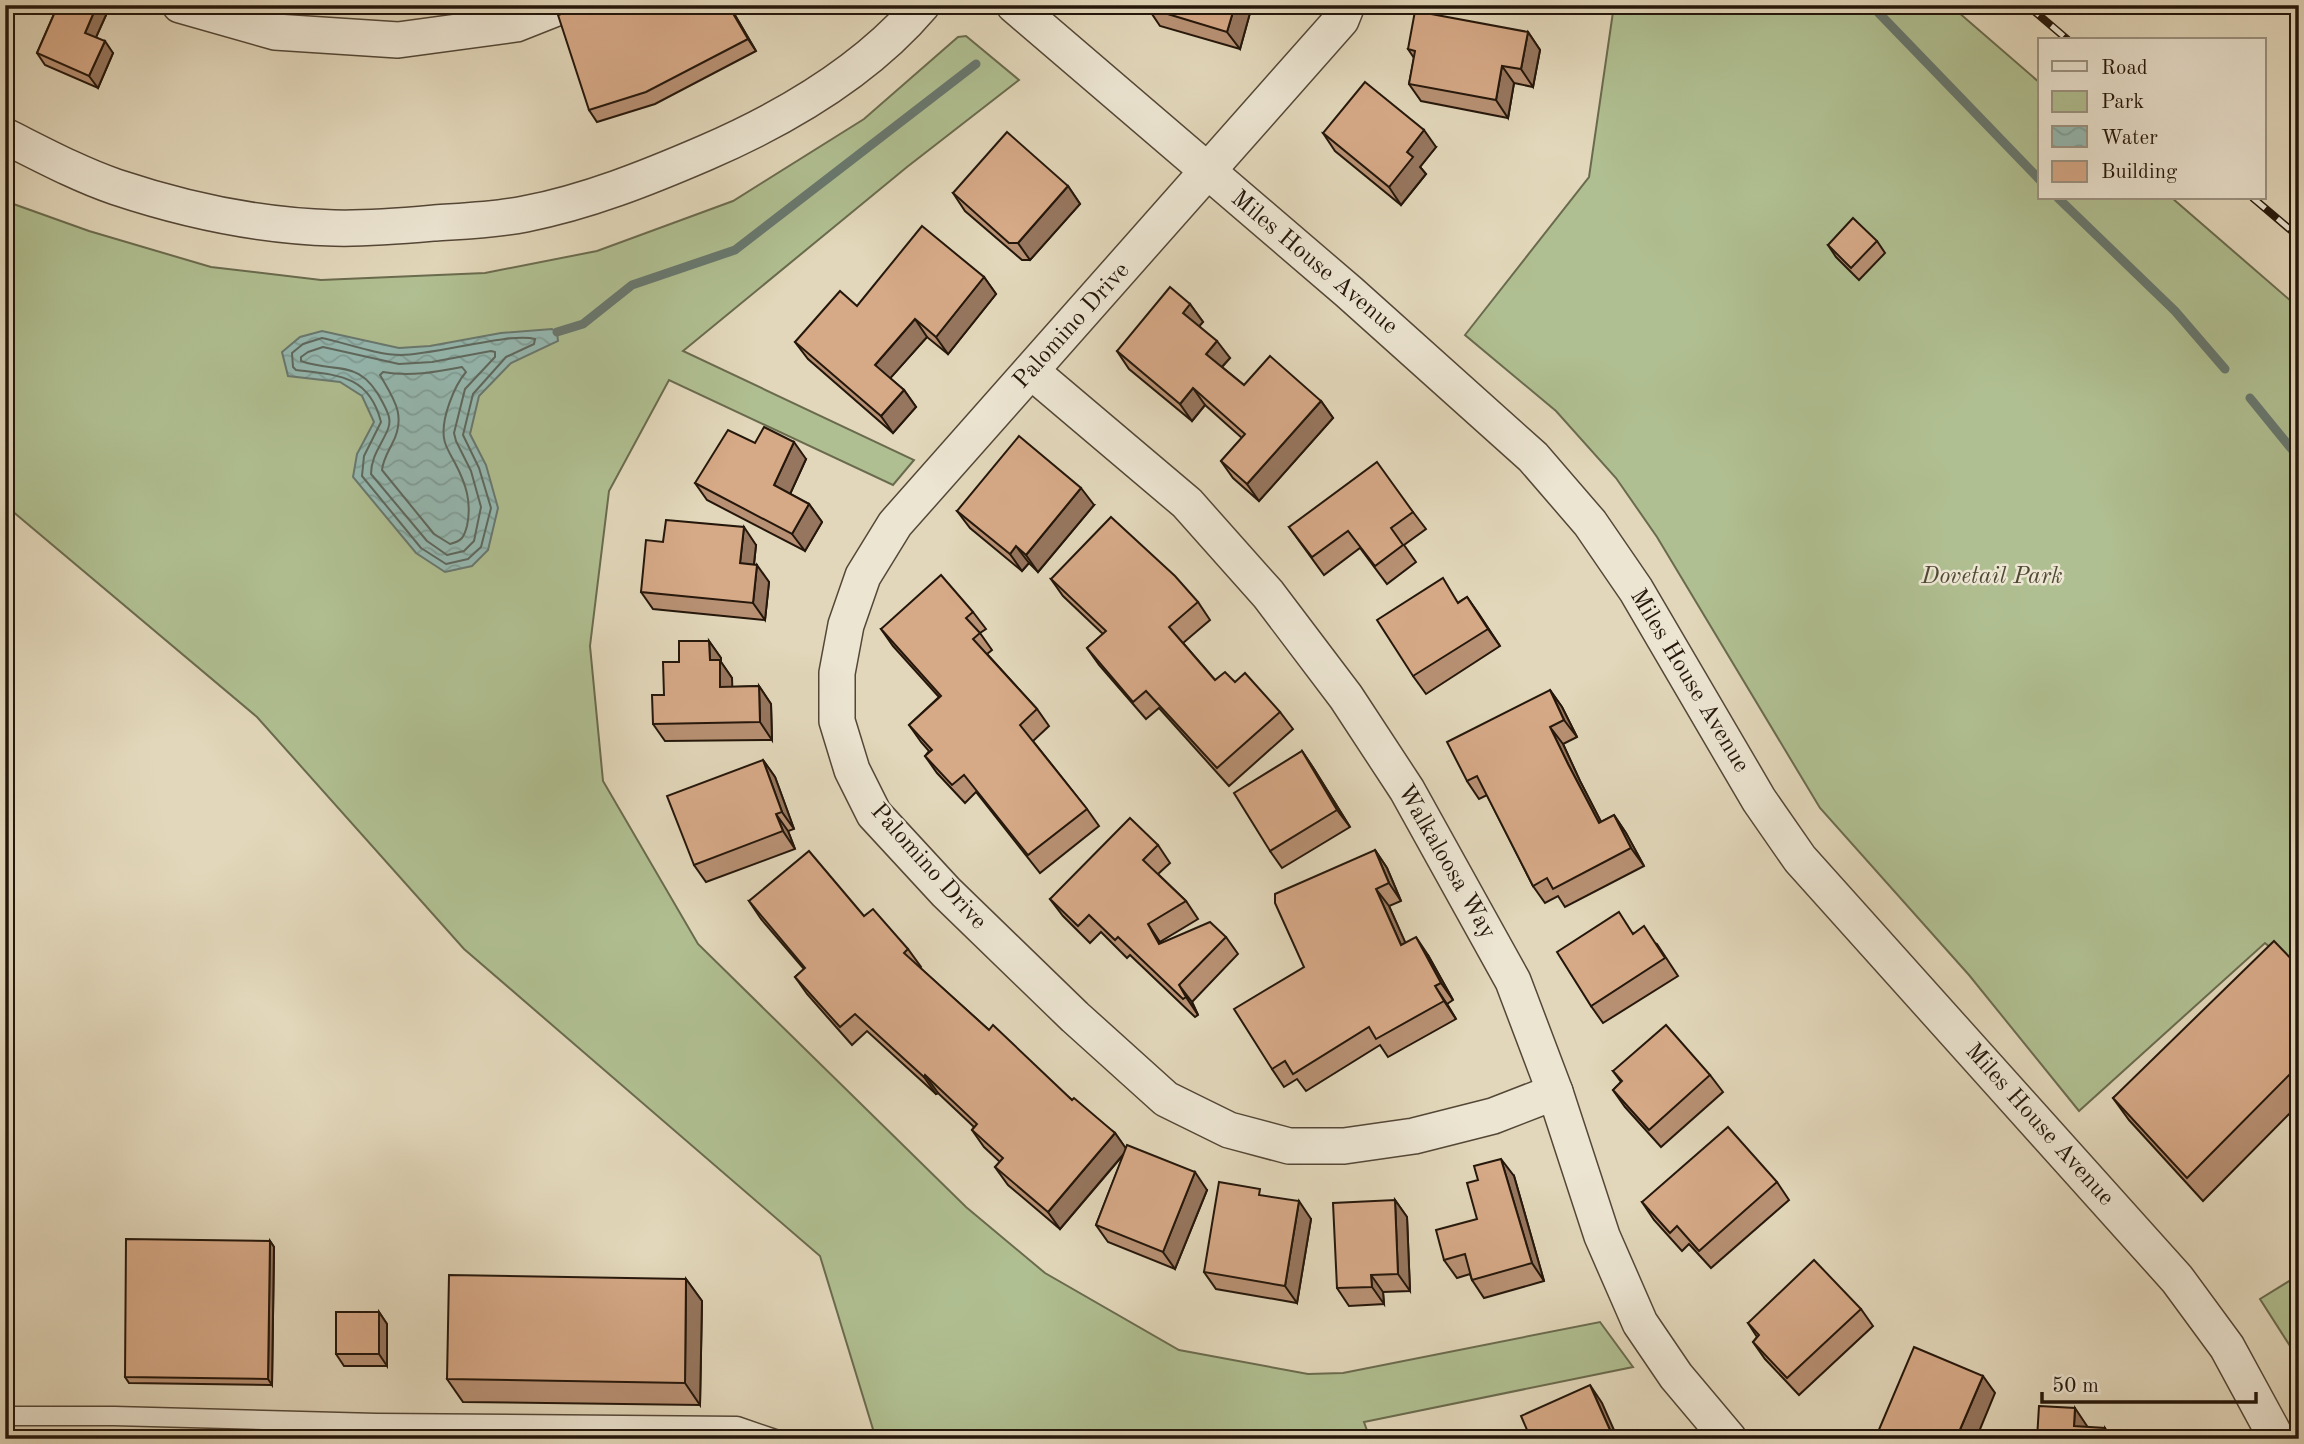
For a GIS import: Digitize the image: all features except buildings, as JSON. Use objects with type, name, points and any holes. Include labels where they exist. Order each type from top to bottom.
[{"type":"street","points":[[180,5],[275,32],[398,40],[516,24],[564,5]]},
{"type":"street","points":[[5,136],[116,187],[204,211],[270,223],[358,228],[484,220],[526,214],[618,189],[743,137],[834,85],[898,33],[922,5]]},
{"type":"street","name":"Miles House Avenue","points":[[1014,5],[1467,395],[1533,457],[1590,523],[1636,590],[1759,800],[1800,859],[2177,1279],[2227,1347],[2277,1439]]},
{"type":"street","name":"Palomino Drive","points":[[1347,5],[1341,20],[1208,173],[895,524],[863,576],[846,625],[837,673],[837,721],[852,770],[874,814],[946,892],[1075,1017],[1166,1099],[1229,1130],[1289,1146],[1344,1146],[1415,1136],[1493,1116],[1555,1092]]},
{"type":"street","name":"Walkaloosa Way","points":[[1031,372],[1187,503],[1268,594],[1346,697],[1406,790],[1513,981],[1555,1092],[1602,1236],[1640,1323],[1676,1376],[1729,1439]]},
{"type":"lane","points":[[5,1416],[737,1426],[775,1439]]},
{"type":"green space","name":"Dovetail Park","points":[[1614,5],[1950,5],[2038,81],[2038,200],[2174,200],[2299,308],[2299,951],[2285,960],[2265,943],[2079,1111],[1969,975],[1820,808],[1657,537],[1616,478],[1556,411],[1465,335],[1589,177]]},
{"type":"green space","points":[[966,36],[1019,80],[907,167],[683,351],[914,460],[893,485],[669,380],[609,491],[590,646],[603,781],[698,944],[966,1207],[1045,1273],[1179,1350],[1308,1374],[1343,1373],[1600,1322],[1633,1367],[1364,1422],[1370,1439],[876,1439],[820,1256],[464,949],[257,717],[5,505],[5,201],[89,231],[211,267],[321,280],[485,273],[597,251],[733,201],[864,119],[958,37]]},
{"type":"green space","points":[[2299,1275],[2299,1360],[2260,1299]]},
{"type":"water","points":[[552,329],[557,332],[558,341],[511,363],[479,396],[470,434],[486,465],[498,508],[488,550],[472,566],[445,572],[416,553],[353,477],[357,454],[374,422],[362,396],[340,382],[288,376],[282,352],[300,337],[322,331],[399,348],[430,346],[501,333]]},
{"type":"waterway","points":[[1871,5],[2038,178]]},
{"type":"waterway","points":[[557,332],[583,324],[632,285],[735,250],[976,64]]},
{"type":"waterway","points":[[2060,200],[2175,311],[2225,369]]},
{"type":"waterway","points":[[2250,398],[2299,458]]},
{"type":"railway","points":[[2027,5],[2066,38]]},
{"type":"railway","points":[[2255,200],[2299,237]]}]
